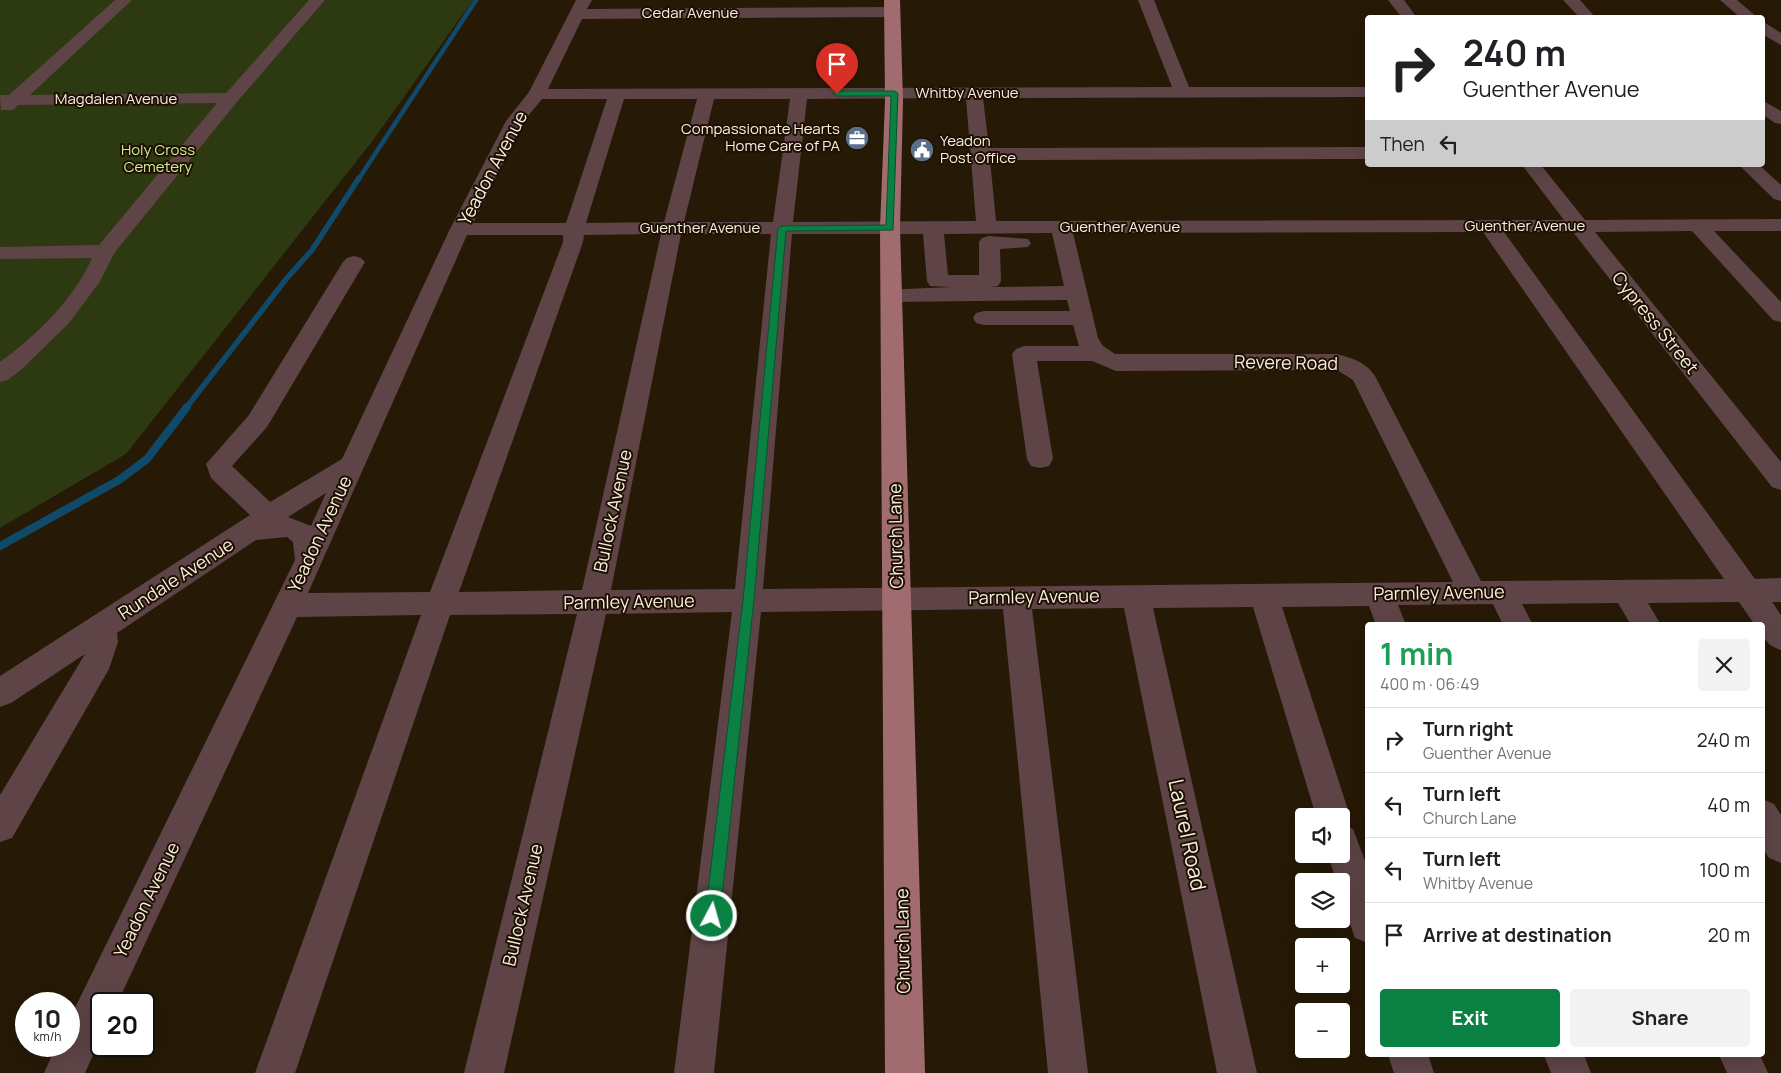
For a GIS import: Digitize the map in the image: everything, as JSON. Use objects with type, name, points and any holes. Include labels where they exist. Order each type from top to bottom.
[{"type":"main road","name":"Church Lane","points":[[892,6],[894,93],[890,228],[905,1073]]},
{"type":"street","points":[[0,112],[7,100],[124,0]]},
{"type":"street","points":[[0,374],[17,362],[36,344],[85,288],[101,265],[106,251],[231,98],[317,0]]},
{"type":"street","points":[[1146,0],[1182,92]]},
{"type":"street","points":[[1396,0],[1408,15]]},
{"type":"street","points":[[1571,0],[1586,15]]},
{"type":"street","points":[[1728,0],[1747,15]]},
{"type":"street","name":"Cedar Avenue","points":[[581,7],[892,6]]},
{"type":"street","name":"Yeadon Avenue","points":[[64,1073],[309,560],[460,229],[515,121],[537,94],[581,7]]},
{"type":"street","points":[[1765,28],[1781,40]]},
{"type":"street","name":"Whitby Avenue","points":[[537,94],[1365,92]]},
{"type":"street","points":[[974,93],[987,228]]},
{"type":"street","points":[[275,1073],[440,604],[573,242],[574,229],[617,94]]},
{"type":"street","name":"Bullock Avenue","points":[[484,1073],[594,602],[672,229],[707,94]]},
{"type":"street","points":[[694,1073],[748,600],[782,228],[799,94]]},
{"type":"street","points":[[1766,97],[1781,119]]},
{"type":"street","name":"Magdalen Avenue","points":[[7,100],[231,98]]},
{"type":"street","points":[[980,154],[1365,153]]},
{"type":"street","name":"Cypress Street","points":[[1534,167],[1578,226],[1781,480]]},
{"type":"street","points":[[1750,167],[1781,195]]},
{"type":"street","points":[[1697,225],[1781,315]]},
{"type":"street","name":"Guenther Avenue","points":[[460,229],[987,228],[1063,235],[1489,226],[1781,225]]},
{"type":"street","points":[[1489,226],[1781,638]]},
{"type":"street","points":[[933,228],[938,281],[990,281],[989,242],[1063,235],[1089,344],[1096,353]]},
{"type":"street","points":[[0,253],[106,251]]},
{"type":"street","points":[[309,560],[309,542],[300,532],[271,521],[220,471],[219,464],[258,421],[354,262]]},
{"type":"street","points":[[891,294],[1076,293]]},
{"type":"street","points":[[984,318],[1082,318]]},
{"type":"street","points":[[1040,459],[1024,354],[1096,353]]},
{"type":"street","name":"Revere Road","points":[[1096,353],[1116,363],[1337,362],[1352,366],[1363,376],[1473,593]]},
{"type":"street","name":"Rundale Avenue","points":[[0,693],[240,537],[271,521],[352,465]]},
{"type":"street","name":"Parmley Avenue","points":[[287,605],[1781,590]]},
{"type":"street","points":[[1626,591],[1644,622]]},
{"type":"street","points":[[1501,592],[1516,622]]},
{"type":"street","points":[[1379,594],[1390,622]]},
{"type":"street","points":[[1264,595],[1331,808]]},
{"type":"street","name":"Laurel Road","points":[[1136,596],[1237,1073]]},
{"type":"street","points":[[1016,598],[1068,1073]]},
{"type":"street","points":[[0,826],[98,660],[103,642],[102,627]]},
{"type":"street","points":[[1765,820],[1781,846]]},
{"type":"street","points":[[1348,863],[1365,916]]},
{"type":"street","points":[[1409,1057],[1414,1073]]},
{"type":"street","points":[[1565,1057],[1571,1073]]},
{"type":"street","points":[[1740,1057],[1748,1073]]},
{"type":"green space","name":"Holy Cross Cemetery","points":[[0,0],[473,0],[374,139],[126,454],[0,528]]},
{"type":"waterway","points":[[358,180],[476,0]]},
{"type":"waterway","points":[[186,408],[287,278],[312,250],[359,178]]},
{"type":"waterway","points":[[0,546],[119,480],[147,459],[187,407]]},
{"type":"place","name":"Compassionate Hearts Home Care of PA","points":[[857,138]]},
{"type":"place","name":"Yeadon Post Office","points":[[922,150]]},
{"type":"route","points":[[712,916],[748,600],[782,228],[890,228],[894,93],[837,94]]}]
